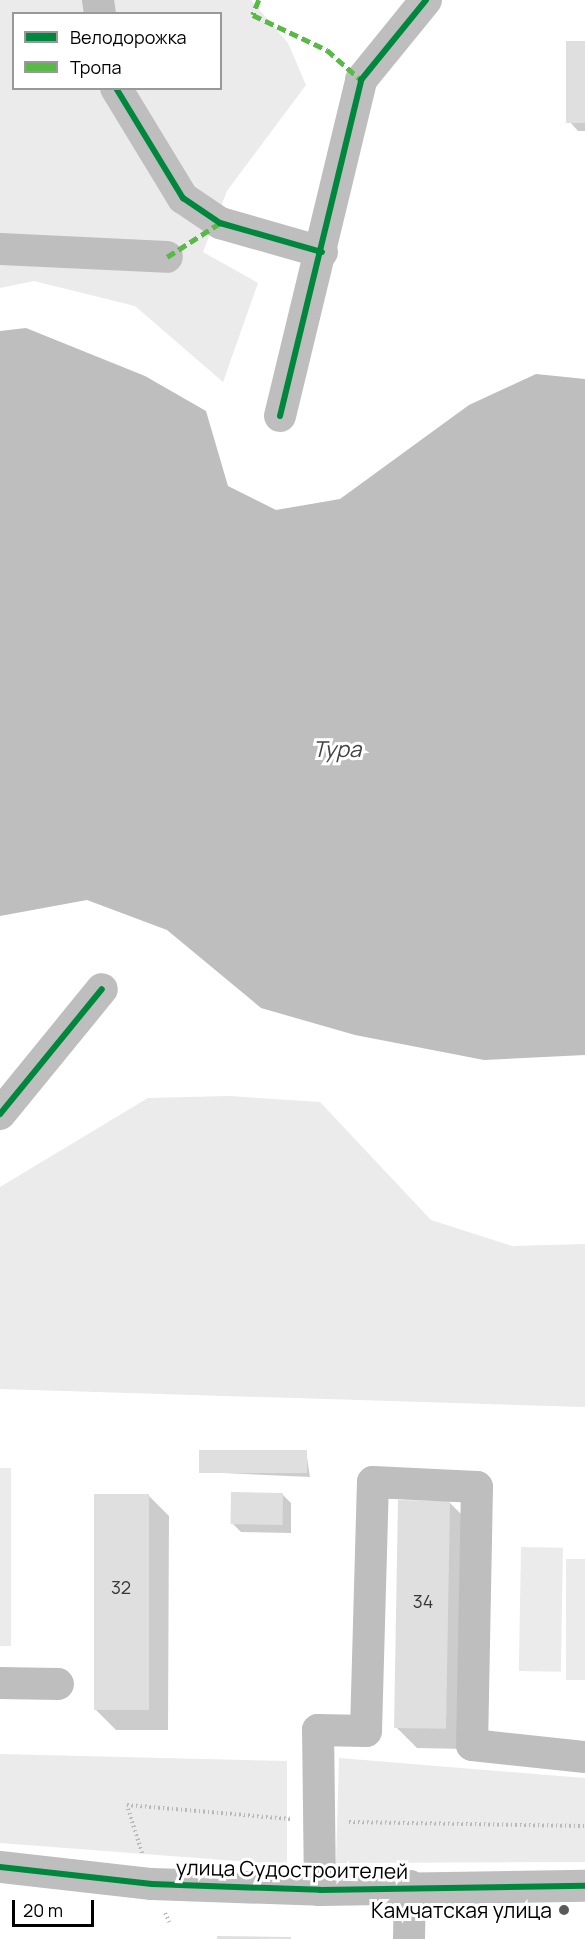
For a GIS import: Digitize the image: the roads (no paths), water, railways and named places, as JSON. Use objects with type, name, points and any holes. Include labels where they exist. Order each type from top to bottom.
[{"type":"street","points":[[280,416],[322,252],[361,80],[426,0]]},
{"type":"street","points":[[117,90],[183,198],[220,223],[322,252]]},
{"type":"street","points":[[0,249],[167,257]]},
{"type":"street","points":[[0,1114],[102,989]]},
{"type":"street","points":[[320,1890],[318,1730],[366,1731],[373,1482],[477,1487],[472,1745],[585,1757]]},
{"type":"street","points":[[0,1683],[58,1684]]},
{"type":"street","name":"улица Судостроителей","points":[[0,1867],[152,1884],[320,1890],[410,1886],[585,1886]]},
{"type":"street","points":[[409,1939],[410,1886]]},
{"type":"water","name":"Тура","points":[[26,328],[145,376],[206,411],[228,486],[276,510],[340,499],[469,405],[536,374],[585,379],[585,1055],[484,1060],[355,1035],[261,1008],[167,930],[87,900],[0,916],[0,331]]},
{"type":"place","name":"Камчатская улица","points":[[564,1910]]}]
